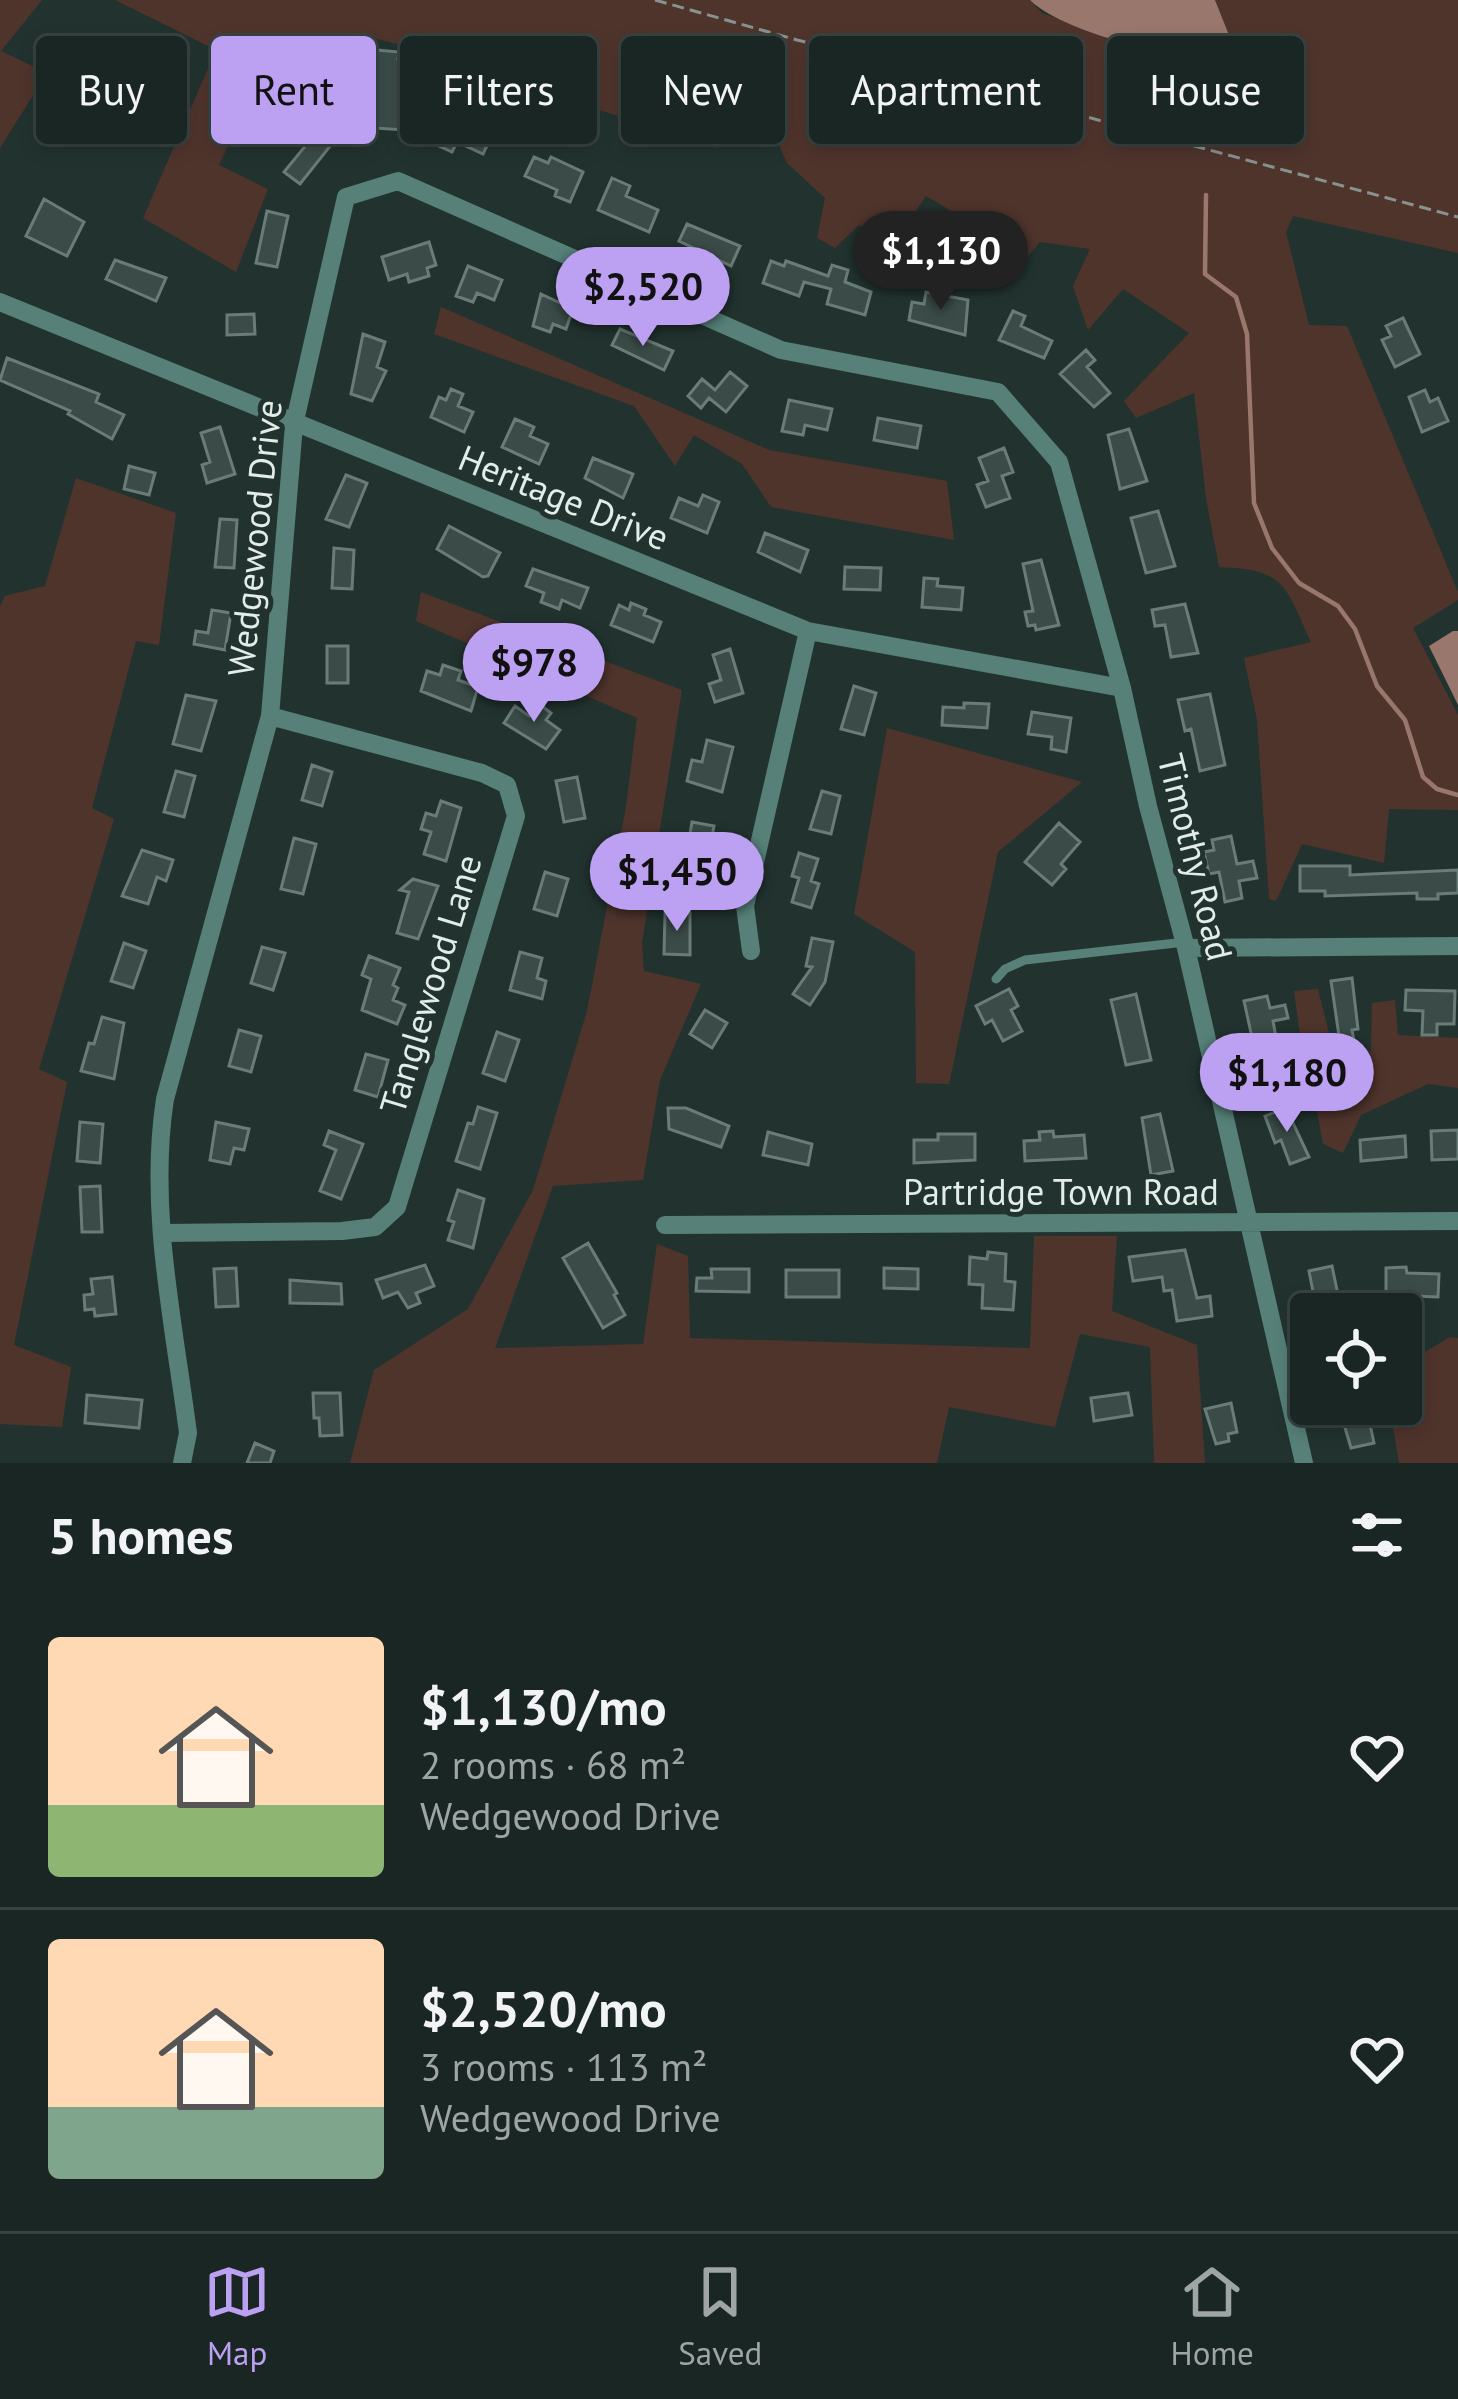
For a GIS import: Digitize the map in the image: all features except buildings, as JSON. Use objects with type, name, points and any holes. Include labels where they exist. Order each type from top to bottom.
[{"type":"street","name":"Wedgewood Drive","points":[[182,1463],[188,1433],[163,1233],[159,1141],[165,1099],[270,716],[294,424],[346,197],[398,181],[781,350],[998,392],[1059,462],[1122,688]]},
{"type":"street","name":"Heritage Drive","points":[[0,302],[808,631],[1122,688]]},
{"type":"street","points":[[751,951],[746,906],[808,631]]},
{"type":"street","name":"Timothy Road","points":[[1122,688],[1304,1463]]},
{"type":"street","name":"Tanglewood Lane","points":[[163,1233],[375,1227],[397,1207],[516,816],[507,785],[482,773],[270,716]]},
{"type":"street","points":[[1185,945],[1458,946]]},
{"type":"street","name":"Partridge Town Road","points":[[665,1225],[1458,1221]]},
{"type":"lane","points":[[996,979],[1025,960],[1185,945]]},
{"type":"path","points":[[655,0],[796,40],[984,84],[1061,110],[1458,217]]},
{"type":"shaded area","points":[[0,0],[42,0],[1,51],[36,68],[36,91],[0,148]]},
{"type":"shaded area","points":[[115,0],[1030,0],[1042,13],[1108,36],[1107,144],[1304,144],[1304,36],[1229,36],[1215,0],[1458,0],[1458,253],[1293,216],[1286,232],[1309,325],[1347,326],[1458,592],[1458,600],[1413,628],[1458,715],[1458,810],[1389,809],[1384,863],[1302,844],[1276,901],[1269,899],[1257,720],[1244,658],[1311,642],[1280,584],[1258,572],[1219,567],[1194,393],[1136,418],[1124,401],[1189,333],[1123,289],[1088,330],[1073,286],[1090,249],[1040,242],[1018,268],[985,231],[926,196],[896,240],[859,225],[835,248],[817,238],[825,198],[787,163],[778,144],[785,144],[785,36],[621,36],[621,117],[597,109],[597,36],[400,36],[400,45],[376,36],[211,36],[211,48]]},
{"type":"shaded area","points":[[1030,0],[1215,0],[1229,36],[1107,37]]},
{"type":"shaded area","points":[[211,62],[211,144],[229,144],[219,165],[268,189],[236,272],[143,218],[175,144],[187,144],[187,117]]},
{"type":"shaded area","points":[[441,307],[769,450],[947,481],[954,540],[771,507],[742,464],[694,435],[675,466],[634,406],[434,334]]},
{"type":"shaded area","points":[[76,478],[176,513],[159,645],[136,641],[92,808],[114,819],[39,1069],[67,1082],[14,1345],[71,1367],[62,1427],[0,1424],[0,606],[5,596],[45,586]]},
{"type":"shaded area","points":[[421,592],[682,690],[642,943],[644,971],[701,984],[660,1080],[643,1180],[553,1186],[495,1348],[643,1344],[657,1244],[688,1256],[690,1338],[1030,1348],[1034,1236],[1117,1236],[1112,1311],[1197,1345],[1205,1463],[1154,1463],[1150,1347],[1080,1334],[1055,1427],[949,1407],[937,1463],[350,1463],[374,1370],[468,1309],[533,1190],[587,1011],[626,807],[637,718],[416,621]]},
{"type":"shaded area","points":[[1458,631],[1458,705],[1429,646]]},
{"type":"shaded area","points":[[887,728],[1082,782],[998,852],[949,1084],[916,1083],[915,952],[854,914]]},
{"type":"shaded area","points":[[1318,989],[1334,1054],[1371,1051],[1372,1003],[1395,1000],[1398,1035],[1458,1038],[1458,1088],[1428,1084],[1361,1115],[1343,1153],[1323,1144],[1311,1079],[1255,1088],[1249,1060],[1302,1051],[1294,991]]},
{"type":"shaded area","points":[[1450,1337],[1458,1338],[1458,1463],[1399,1463],[1393,1425],[1422,1425],[1422,1354]]},
{"type":"waterway","points":[[1206,195],[1205,274],[1236,297],[1247,334],[1254,503],[1272,548],[1299,583],[1338,606],[1355,629],[1377,686],[1405,720],[1423,777],[1437,789],[1458,795]]}]
